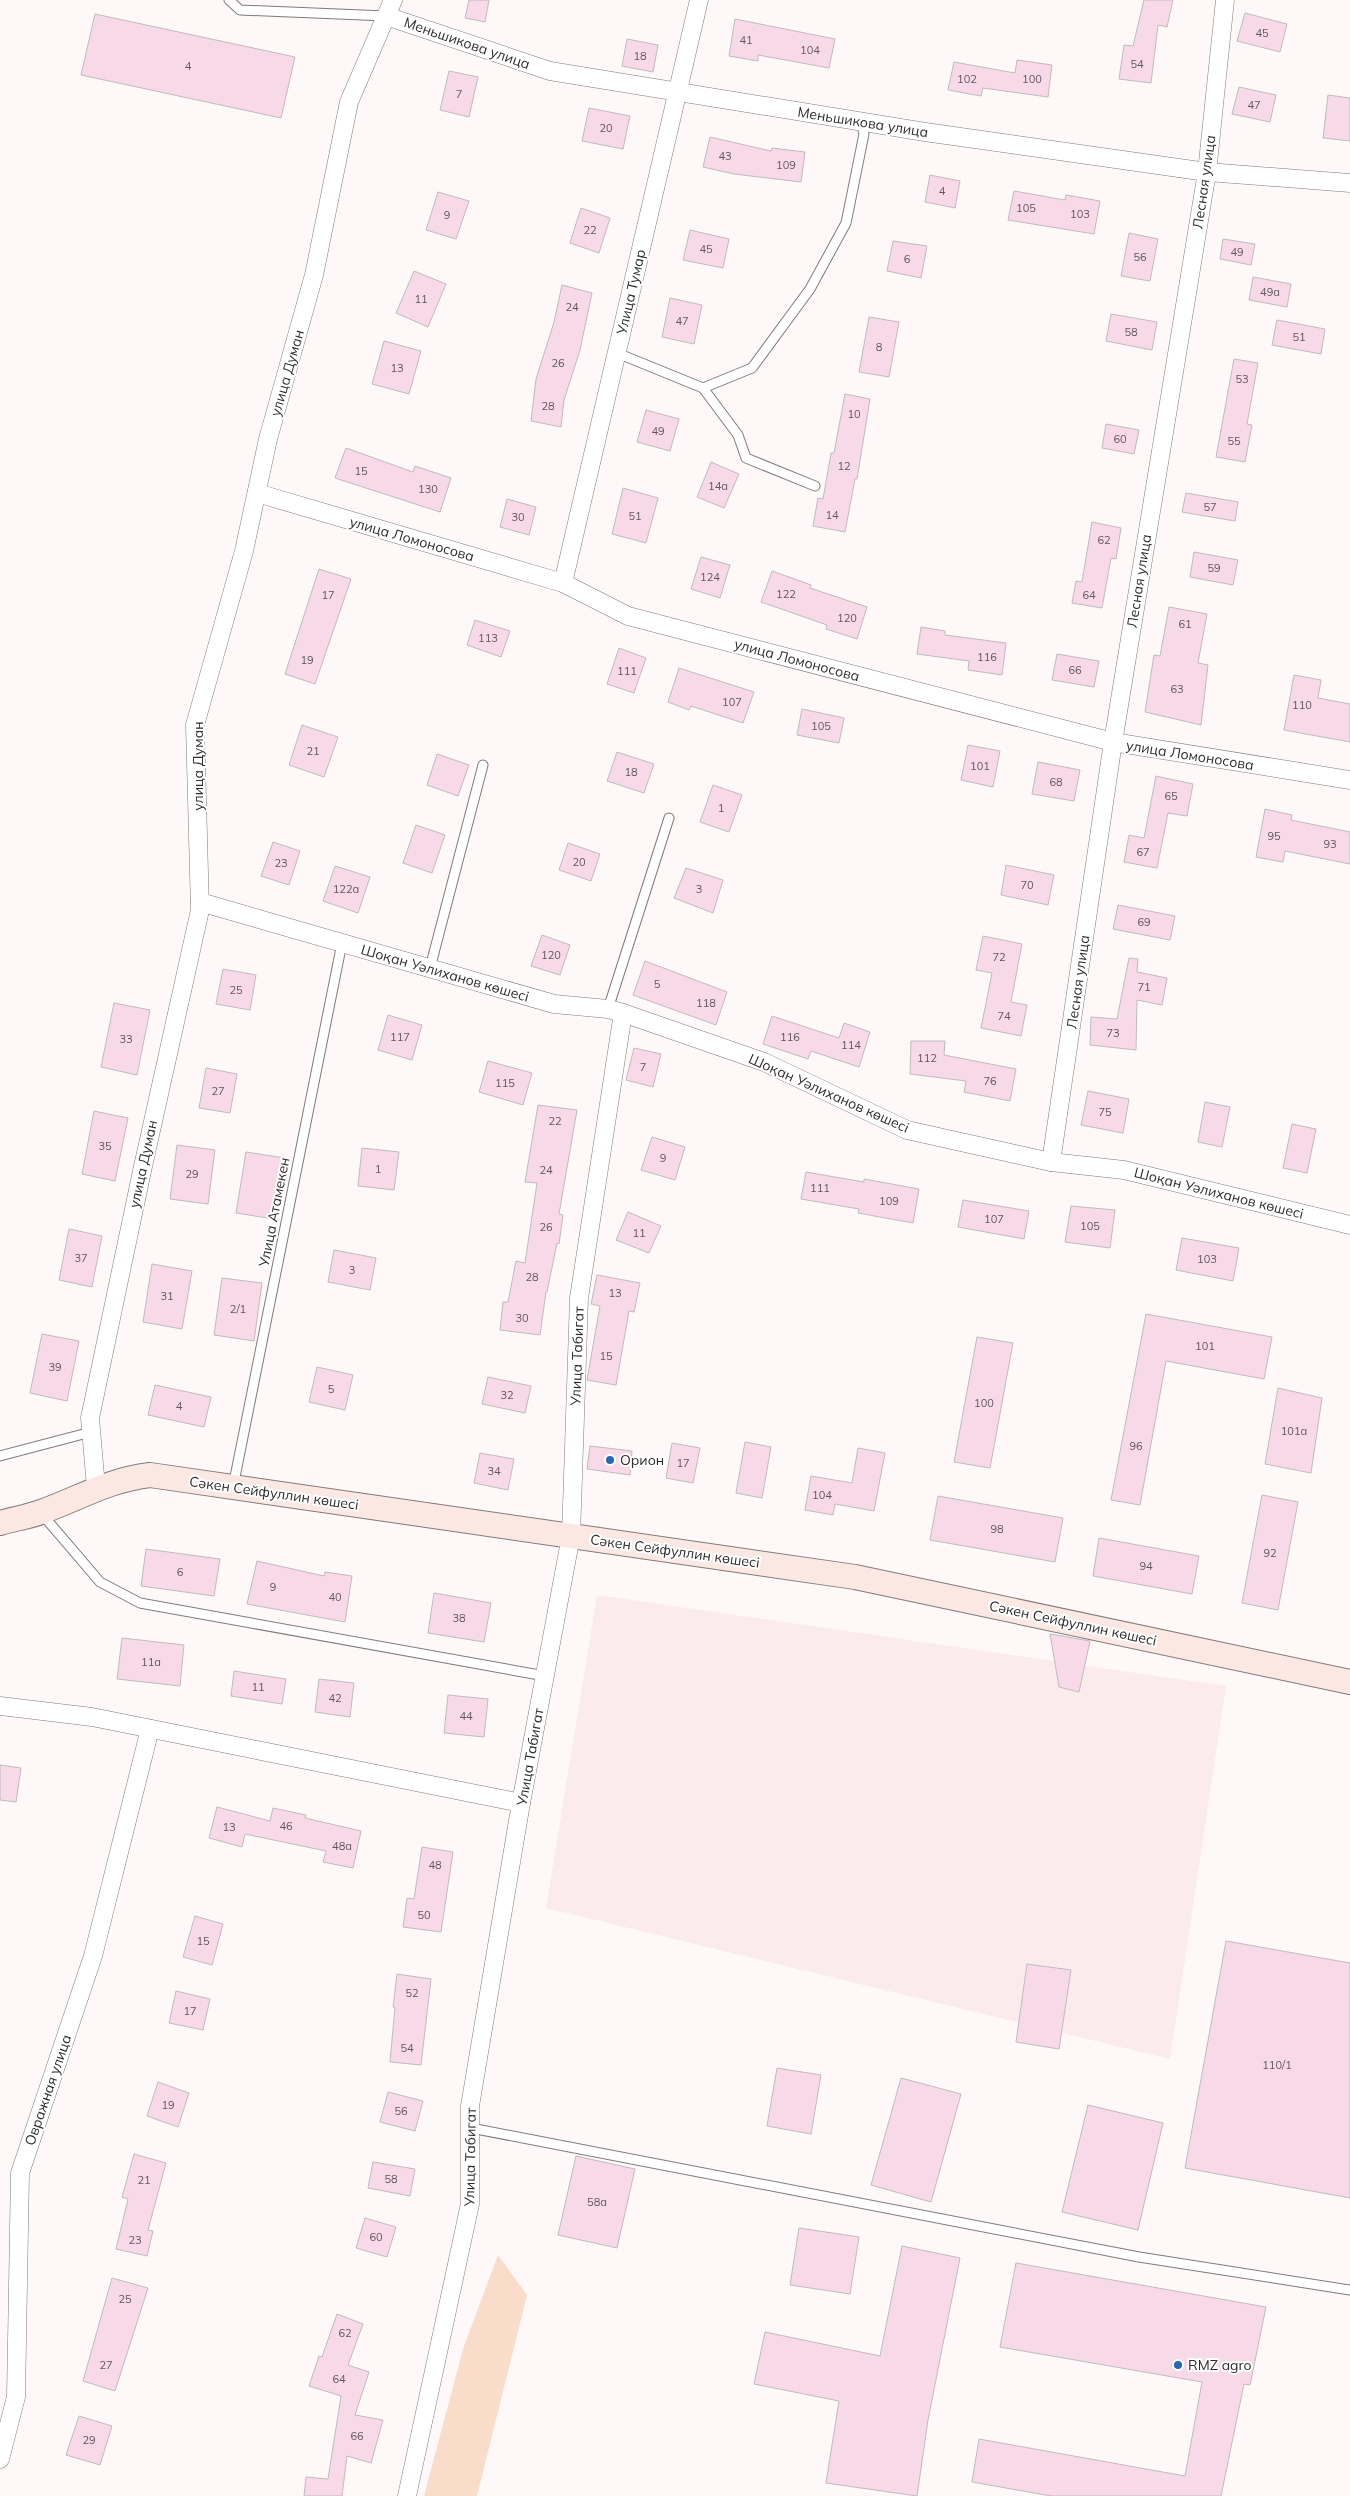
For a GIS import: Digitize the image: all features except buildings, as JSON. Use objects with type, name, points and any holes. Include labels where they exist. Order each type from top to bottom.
[{"type":"street","name":"Улица Тумар","points":[[563,583],[699,0]]},
{"type":"street","name":"Лесная улица","points":[[1051,1162],[1113,742],[1207,172],[1225,0]]},
{"type":"street","name":"Меньшикова улица","points":[[389,8],[550,71],[861,122],[1207,172],[1350,182]]},
{"type":"street","name":"улица Думан","points":[[96,1487],[90,1418],[200,910],[195,725],[244,551],[268,439],[314,275],[349,102],[389,8]]},
{"type":"street","name":"улица Ломоносова","points":[[257,493],[563,583],[628,616],[1113,742],[1350,780]]},
{"type":"street","name":"Шоқан Уәлиханов көшесі","points":[[200,902],[554,1004],[616,1011],[764,1062],[907,1130],[1051,1162],[1124,1170],[1350,1225]]},
{"type":"street","name":"Улица Табигат","points":[[407,2496],[470,2204],[470,2106],[521,1803],[571,1536],[580,1298],[616,1011]]},
{"type":"street","name":"Сәкен Сейфуллин көшесі","points":[[0,1523],[40,1512],[96,1487],[125,1478],[150,1475],[855,1577],[1350,1682]]},
{"type":"street","points":[[0,1706],[92,1717],[521,1803]]},
{"type":"street","name":"Овражная улица","points":[[0,2459],[16,2397],[20,2173],[93,1956],[150,1729]]},
{"type":"lane","points":[[228,0],[240,10],[389,8]]},
{"type":"lane","points":[[703,388],[752,368],[810,289],[846,223],[864,134],[861,122]]},
{"type":"lane","points":[[617,353],[703,388],[738,435],[746,458],[815,486]]},
{"type":"lane","points":[[430,968],[483,765]]},
{"type":"lane","points":[[616,1011],[669,818]]},
{"type":"lane","name":"Улица Атамекен","points":[[233,1487],[342,943]]},
{"type":"lane","points":[[0,1456],[91,1432]]},
{"type":"lane","points":[[40,1512],[100,1582],[140,1603],[545,1676]]},
{"type":"lane","points":[[471,2128],[1140,2257],[1350,2290]]},
{"type":"shaded area","points":[[597,1595],[1226,1686],[1170,2059],[546,1908]]},
{"type":"shaded area","points":[[498,2255],[527,2295],[477,2496],[424,2496],[463,2349]]},
{"type":"place","name":"Орион","points":[[610,1460]]},
{"type":"place","name":"RMZ agro","points":[[1178,2365]]}]
